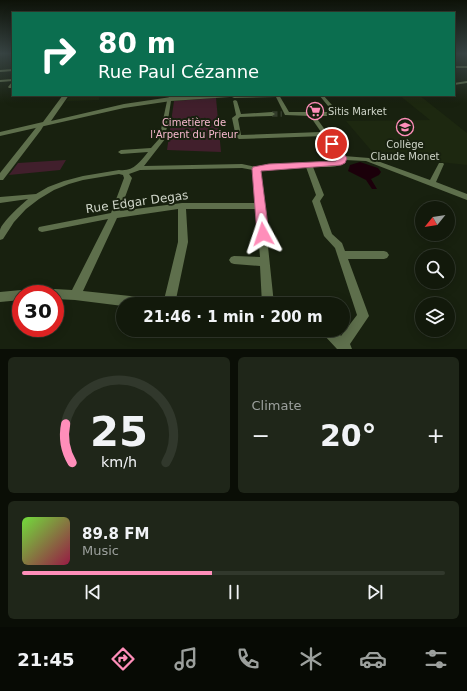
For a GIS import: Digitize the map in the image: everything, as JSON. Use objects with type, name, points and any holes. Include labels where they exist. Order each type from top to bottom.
[{"type":"street","points":[[0,81],[12,80]]},
{"type":"street","points":[[455,84],[467,82]]},
{"type":"street","points":[[0,178],[65,96]]},
{"type":"street","points":[[0,134],[124,106],[171,97],[194,96]]},
{"type":"street","points":[[239,116],[233,97],[255,96]]},
{"type":"street","points":[[277,96],[285,114],[337,114],[322,96]]},
{"type":"street","points":[[139,168],[162,139],[171,97]]},
{"type":"street","points":[[272,114],[239,116],[235,118],[239,137],[326,134]]},
{"type":"street","points":[[312,115],[342,158]]},
{"type":"street","points":[[121,152],[153,150]]},
{"type":"street","points":[[0,236],[16,214],[35,196],[54,186],[83,176],[119,172],[125,173],[139,168],[242,166],[256,169],[269,166],[338,164],[342,161],[342,158]]},
{"type":"street","points":[[342,158],[367,159],[467,197]]},
{"type":"street","points":[[432,183],[441,164]]},
{"type":"street","points":[[309,165],[320,195],[316,201],[328,236],[339,246],[343,255],[362,316],[344,347],[334,337]]},
{"type":"street","points":[[256,169],[268,297]]},
{"type":"street","points":[[75,295],[114,215],[128,178],[125,173]]},
{"type":"street","points":[[0,200],[35,196]]},
{"type":"street","points":[[171,297],[183,242],[182,206]]},
{"type":"street","name":"Rue Edgar Degas","points":[[42,229],[114,215],[182,206],[260,206]]},
{"type":"street","points":[[343,255],[384,255]]},
{"type":"street","points":[[234,260],[265,262]]},
{"type":"street","points":[[64,294],[116,300]]},
{"type":"street","points":[[0,297],[12,296]]},
{"type":"shaded area","points":[[70,96],[100,96],[99,100],[66,101]]},
{"type":"shaded area","name":"Collège Claude Monet","points":[[400,96],[420,96],[467,133],[467,165],[375,155],[346,121],[430,120]]},
{"type":"shaded area","points":[[360,162],[378,168],[381,172],[379,175],[371,179],[377,189],[372,189],[366,180],[348,171],[350,165]]},
{"type":"green space","name":"Cimetière de l'Arpent du Prieur","points":[[216,98],[221,152],[167,150],[174,101]]},
{"type":"green space","points":[[66,160],[60,170],[9,175],[18,163]]},
{"type":"tunnel","points":[[272,114],[282,114]]},
{"type":"place","name":"Sitis Market","points":[[315,111]]},
{"type":"place","name":"Collège Claude Monet","points":[[405,127]]},
{"type":"route","points":[[263,234],[256,169],[269,166],[338,164],[342,161],[342,158],[332,144]]}]
